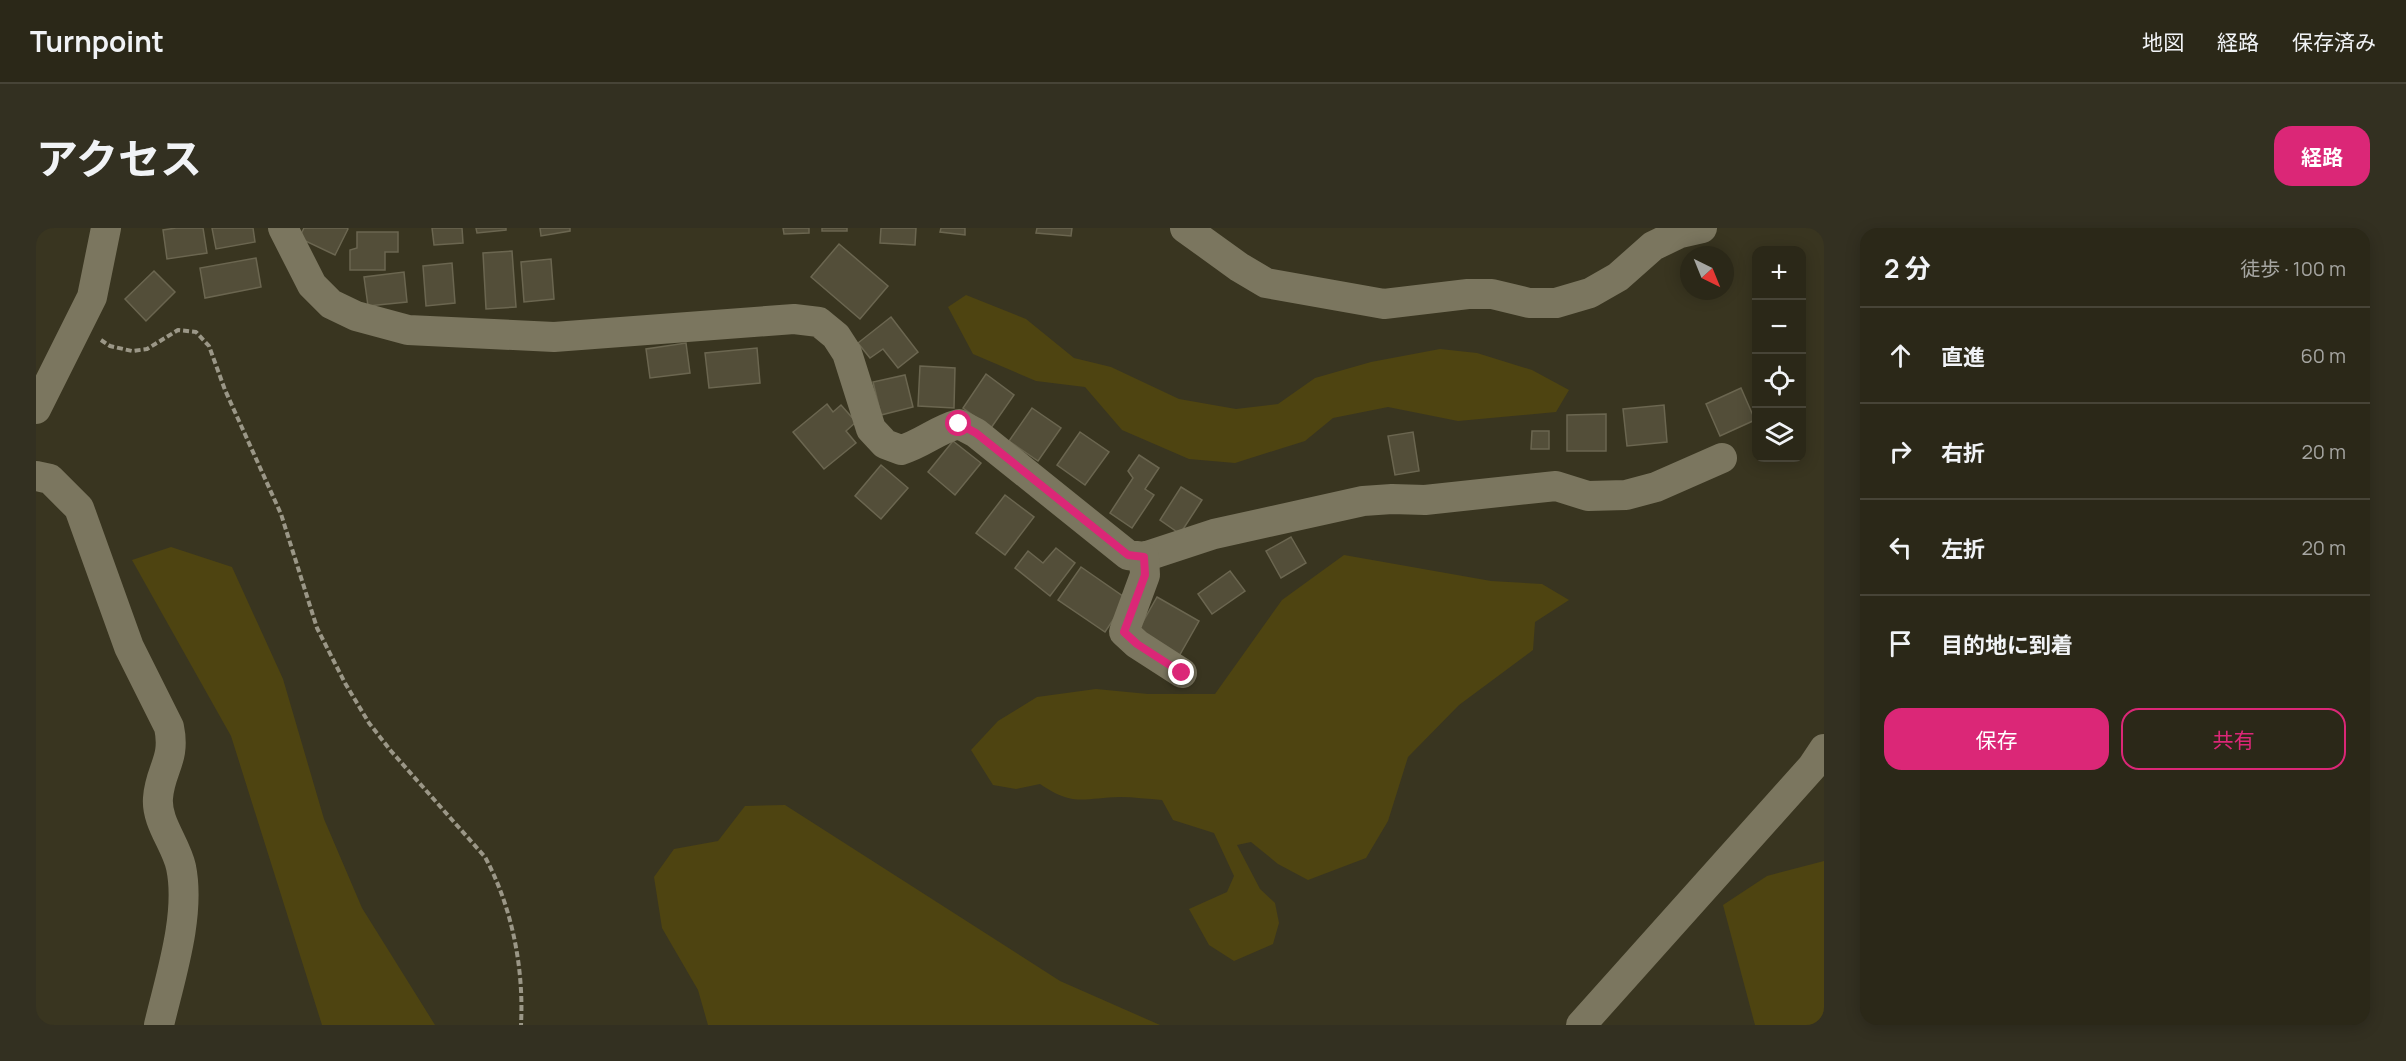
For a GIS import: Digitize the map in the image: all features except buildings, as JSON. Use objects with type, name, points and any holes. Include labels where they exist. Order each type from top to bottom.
[{"type":"street","points":[[36,409],[92,297],[106,228]]},
{"type":"street","points":[[283,228],[312,285],[331,304],[356,316],[408,330],[554,337],[794,319],[819,322],[836,336],[847,353],[871,429],[885,444],[901,450],[918,445],[946,427],[959,424],[976,433],[1128,555],[1144,557],[1214,534],[1364,501],[1425,500],[1556,486],[1588,496],[1626,495],[1656,487],[1722,458]]},
{"type":"street","points":[[1185,228],[1239,267],[1266,283],[1384,304],[1468,294],[1492,294],[1529,303],[1556,303],[1590,293],[1618,277],[1653,246],[1680,232],[1701,228]]},
{"type":"street","points":[[36,476],[50,479],[79,508],[129,647],[169,727],[172,754],[158,797],[158,810],[181,867],[183,912],[159,1025]]},
{"type":"street","points":[[1144,557],[1145,575],[1124,632],[1137,644],[1182,673]]},
{"type":"street","points":[[1581,1025],[1695,900],[1812,767],[1824,749]]},
{"type":"path","points":[[80,324],[110,346],[132,351],[147,349],[178,330],[196,332],[209,346],[225,390],[281,514],[317,628],[345,683],[369,723],[485,857],[498,880],[509,916],[521,981],[521,1025]]},
{"type":"shaded area","points":[[966,295],[1026,319],[1074,358],[1111,367],[1179,399],[1236,409],[1278,404],[1315,378],[1371,362],[1440,349],[1477,353],[1532,370],[1569,390],[1556,412],[1458,421],[1388,407],[1333,418],[1305,441],[1235,463],[1189,459],[1122,430],[1085,387],[1036,381],[973,354],[948,307]]},
{"type":"shaded area","points":[[171,547],[232,567],[283,679],[324,819],[362,908],[435,1025],[322,1025],[231,736],[132,560]]},
{"type":"shaded area","points":[[1344,555],[1491,581],[1542,584],[1569,600],[1535,622],[1533,650],[1459,705],[1408,757],[1388,821],[1366,858],[1308,880],[1278,864],[1251,842],[1237,845],[1260,889],[1275,903],[1279,923],[1273,944],[1234,961],[1209,945],[1189,909],[1227,892],[1234,876],[1214,833],[1173,820],[1162,800],[1120,797],[1079,799],[1062,796],[1040,784],[1016,789],[993,785],[971,750],[998,721],[1037,697],[1096,689],[1148,694],[1215,694],[1282,600]]},
{"type":"shaded area","points":[[785,805],[1060,981],[1160,1025],[708,1025],[698,990],[662,928],[654,877],[674,849],[718,841],[745,806]]},
{"type":"shaded area","points":[[1824,861],[1824,1025],[1755,1025],[1723,905],[1767,876]]},
{"type":"route","points":[[959,424],[976,433],[1128,555],[1144,557],[1145,575],[1124,632],[1137,644],[1182,673]]}]
